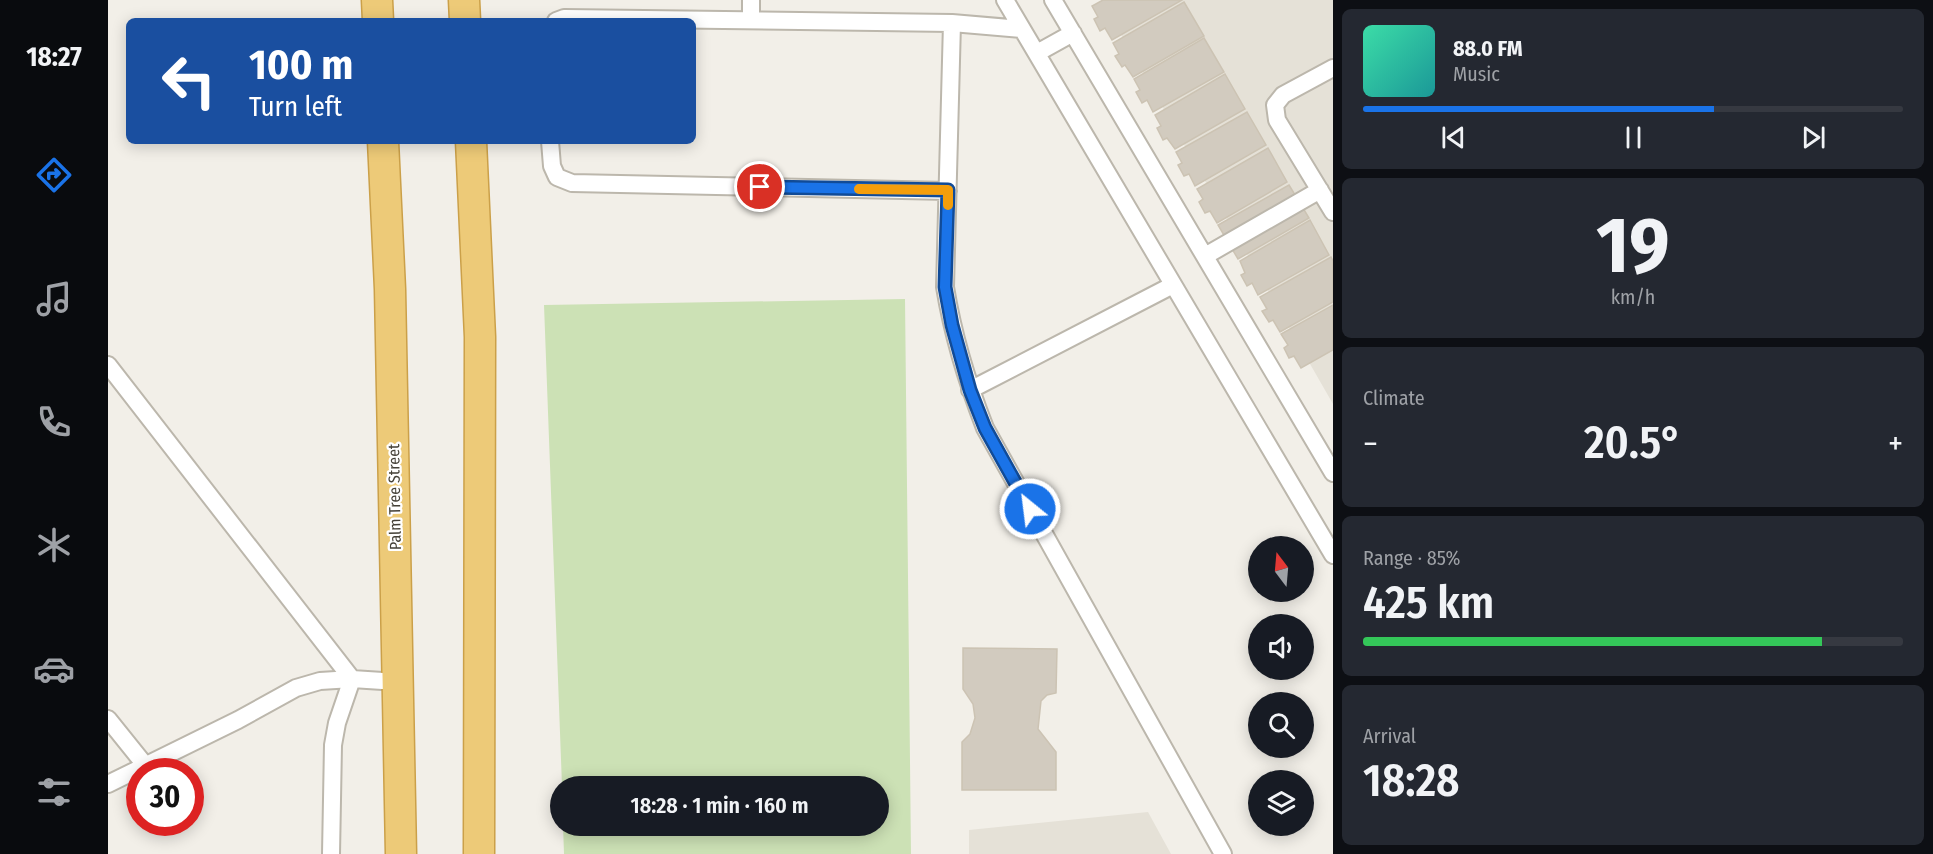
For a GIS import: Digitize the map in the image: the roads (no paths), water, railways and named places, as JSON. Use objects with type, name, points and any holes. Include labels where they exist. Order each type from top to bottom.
[{"type":"highway","points":[[377,0],[378,18]]},
{"type":"highway","points":[[464,0],[465,18]]},
{"type":"highway","name":"Palm Tree Street","points":[[383,144],[390,289],[401,854]]},
{"type":"highway","points":[[471,144],[480,337],[479,854]]},
{"type":"highway","points":[[479,803],[489,854]]},
{"type":"street","points":[[751,0],[751,20]]},
{"type":"street","points":[[1005,0],[1333,555]]},
{"type":"street","points":[[1053,0],[1333,473]]},
{"type":"street","points":[[696,19],[952,23],[1022,29]]},
{"type":"street","points":[[952,23],[945,287],[952,325],[970,390],[985,428],[1223,854]]},
{"type":"street","points":[[1037,53],[1073,33]]},
{"type":"street","points":[[1333,68],[1283,95],[1275,105],[1277,120],[1333,212]]},
{"type":"street","points":[[550,144],[552,166],[557,177],[572,183],[948,190]]},
{"type":"street","points":[[1205,256],[1320,190]]},
{"type":"street","points":[[970,390],[1173,285]]},
{"type":"street","points":[[108,365],[352,679]]},
{"type":"street","points":[[159,758],[238,720],[296,688],[321,681],[352,679],[398,682]]},
{"type":"street","points":[[331,854],[333,746],[337,723],[352,679]]},
{"type":"street","points":[[108,719],[139,758]]},
{"type":"street","points":[[108,784],[126,775]]}]
